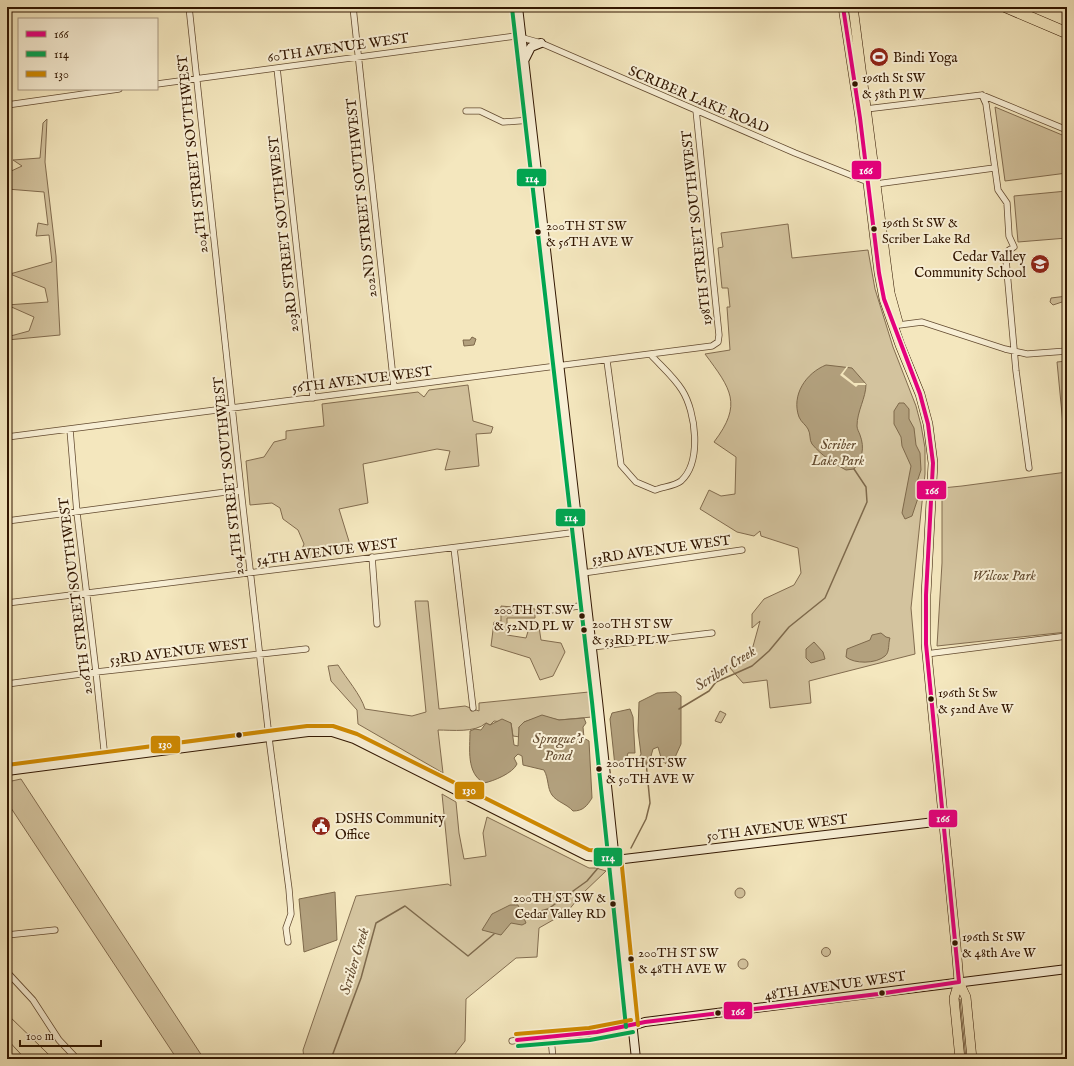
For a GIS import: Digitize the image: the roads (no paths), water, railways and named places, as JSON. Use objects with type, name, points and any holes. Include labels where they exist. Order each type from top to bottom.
[{"type":"highway","points":[[1006,7],[1067,33]]},
{"type":"highway","points":[[7,1022],[45,1059]]},
{"type":"highway","points":[[7,1031],[33,1059]]},
{"type":"main road","points":[[843,7],[857,100],[890,293],[899,325],[900,345]]},
{"type":"main road","points":[[853,7],[866,109],[879,273],[885,304],[920,394],[928,424],[933,463],[926,595],[926,654],[959,982],[966,997],[972,1059]]},
{"type":"main road","points":[[848,42],[852,43],[858,52]]},
{"type":"main road","points":[[857,100],[859,100],[863,109],[866,109]]},
{"type":"main road","points":[[885,304],[889,306],[895,322],[899,325]]},
{"type":"main road","points":[[959,982],[954,998],[960,1059]]},
{"type":"street","name":"204TH STREET SOUTHWEST","points":[[189,7],[241,490],[269,737],[289,895],[291,914],[286,928],[288,942]]},
{"type":"street","name":"202ND STREET SOUTHWEST","points":[[353,7],[357,56],[394,387]]},
{"type":"street","points":[[518,7],[592,647],[636,1059]]},
{"type":"street","name":"60TH AVENUE WEST","points":[[158,84],[357,56],[516,36],[521,37]]},
{"type":"street","name":"SCRIBER LAKE ROAD","points":[[521,37],[541,43],[696,110],[872,183]]},
{"type":"street","points":[[524,62],[532,47],[541,43]]},
{"type":"street","name":"203RD STREET SOUTHWEST","points":[[277,68],[313,398]]},
{"type":"street","points":[[7,105],[112,90]]},
{"type":"street","points":[[982,95],[986,104],[998,190],[1007,203],[1009,236],[1014,247],[1009,250],[1006,260],[1016,352],[1016,372],[1029,468]]},
{"type":"street","points":[[866,109],[982,95],[1067,130]]},
{"type":"street","name":"198TH STREET SOUTHWEST","points":[[696,110],[720,335],[718,342]]},
{"type":"street","points":[[466,111],[480,111],[508,123],[531,120]]},
{"type":"street","points":[[872,183],[994,168]]},
{"type":"street","points":[[899,325],[922,322],[1016,352],[1035,355],[1067,351]]},
{"type":"street","name":"56TH AVENUE WEST","points":[[7,437],[607,361],[712,346],[718,342]]},
{"type":"street","points":[[607,361],[620,465],[636,482],[655,490],[680,482],[689,471],[695,446],[691,412],[682,390],[651,355]]},
{"type":"street","name":"206TH STREET SOUTHWEST","points":[[70,430],[76,512],[87,592],[105,758]]},
{"type":"street","points":[[7,521],[241,490]]},
{"type":"street","name":"54TH AVENUE WEST","points":[[7,603],[578,532]]},
{"type":"street","points":[[454,548],[473,708]]},
{"type":"street","name":"53RD AVENUE WEST","points":[[583,573],[742,550]]},
{"type":"street","points":[[372,557],[377,624]]},
{"type":"street","points":[[551,610],[586,605]]},
{"type":"street","points":[[592,647],[712,633]]},
{"type":"street","points":[[926,654],[1067,636]]},
{"type":"street","name":"53RD AVENUE WEST","points":[[7,684],[96,672],[306,649]]},
{"type":"street","name":"50TH AVENUE WEST","points":[[7,771],[308,732],[332,732],[354,739],[586,856],[624,859],[943,821]]},
{"type":"street","points":[[7,935],[55,930]]},
{"type":"street","name":"48TH AVENUE WEST","points":[[512,1041],[619,1030],[645,1022],[878,994],[959,982],[1067,969]]},
{"type":"street","points":[[7,972],[33,1000],[59,1040],[77,1059]]},
{"type":"street","points":[[551,1038],[553,1059]]},
{"type":"water","points":[[472,337],[476,339],[474,345],[464,346],[463,340],[470,340]]},
{"type":"water","points":[[826,365],[852,368],[866,384],[865,394],[857,420],[857,426],[862,440],[862,453],[854,469],[846,470],[819,452],[812,444],[808,429],[799,417],[797,401],[802,386],[812,373]]},
{"type":"water","points":[[899,403],[904,403],[909,409],[909,419],[914,428],[916,445],[920,453],[921,470],[918,479],[918,498],[912,516],[905,519],[902,513],[911,466],[902,446],[901,437],[894,424],[894,411]]},
{"type":"water","points":[[881,633],[890,638],[888,652],[881,659],[871,662],[859,662],[846,657],[847,649],[870,640],[872,635]]},
{"type":"water","points":[[814,642],[823,652],[825,659],[811,663],[806,658],[806,649]]},
{"type":"water","points":[[676,692],[681,696],[681,744],[672,764],[668,765],[662,761],[658,747],[653,749],[649,763],[641,765],[638,760],[641,754],[638,731],[639,702],[657,693]]},
{"type":"water","points":[[630,709],[633,717],[635,753],[628,753],[625,764],[615,766],[610,719],[612,713]]},
{"type":"water","name":"Sprague's Pond","points":[[542,715],[559,720],[584,718],[586,723],[583,727],[584,738],[589,741],[592,798],[582,809],[573,811],[554,797],[549,789],[544,770],[523,765],[522,756],[518,754],[514,758],[517,764],[515,767],[503,776],[484,783],[478,779],[474,773],[470,760],[470,731],[475,729],[481,730],[486,723],[490,725],[502,719],[511,723],[514,745],[518,746],[519,727],[524,722]]},
{"type":"water","points":[[335,892],[337,940],[304,952],[299,899]]},
{"type":"water","points":[[510,905],[518,905],[526,923],[522,925],[511,923],[501,935],[482,930],[492,914]]},
{"type":"waterway","name":"Scriber Creek","points":[[679,709],[709,691],[716,682],[752,666],[769,651],[789,627],[825,598],[867,502],[866,487],[854,469]]},
{"type":"waterway","name":"Scriber Creek","points":[[631,848],[646,819],[650,803],[646,762]]},
{"type":"waterway","name":"Scriber Creek","points":[[522,916],[548,909],[587,881],[598,868]]},
{"type":"waterway","name":"Scriber Creek","points":[[331,1059],[361,978],[376,923],[405,906],[468,956],[494,934]]},
{"type":"place","name":"Bindi Yoga","points":[[879,57]]},
{"type":"place","name":"196th St SW & 58th Pl W","points":[[855,84]]},
{"type":"place","name":"196th St SW & Scriber Lake Rd","points":[[874,229]]},
{"type":"place","name":"200TH ST SW & 56TH AVE W","points":[[538,232]]},
{"type":"place","name":"Cedar Valley Community School","points":[[1040,264]]},
{"type":"place","name":"200TH ST SW & 52ND PL W","points":[[582,616]]},
{"type":"place","name":"200TH ST SW & 53RD PL W","points":[[584,630]]},
{"type":"place","name":"196th St Sw & 52nd Ave W","points":[[931,699]]},
{"type":"place","name":"200TH ST SW & 50TH AVE W","points":[[599,769]]},
{"type":"place","name":"DSHS Community Office","points":[[321,826]]},
{"type":"place","name":"200TH ST SW & Cedar Valley RD","points":[[613,904]]},
{"type":"place","name":"196th St SW & 48th Ave W","points":[[955,943]]},
{"type":"place","name":"200TH ST SW & 48TH AVE W","points":[[631,959]]},
{"type":"park label","name":"Scriber Lake Park","points":[[838,452]]},
{"type":"park label","name":"Wilcox Park","points":[[1004,575]]}]
